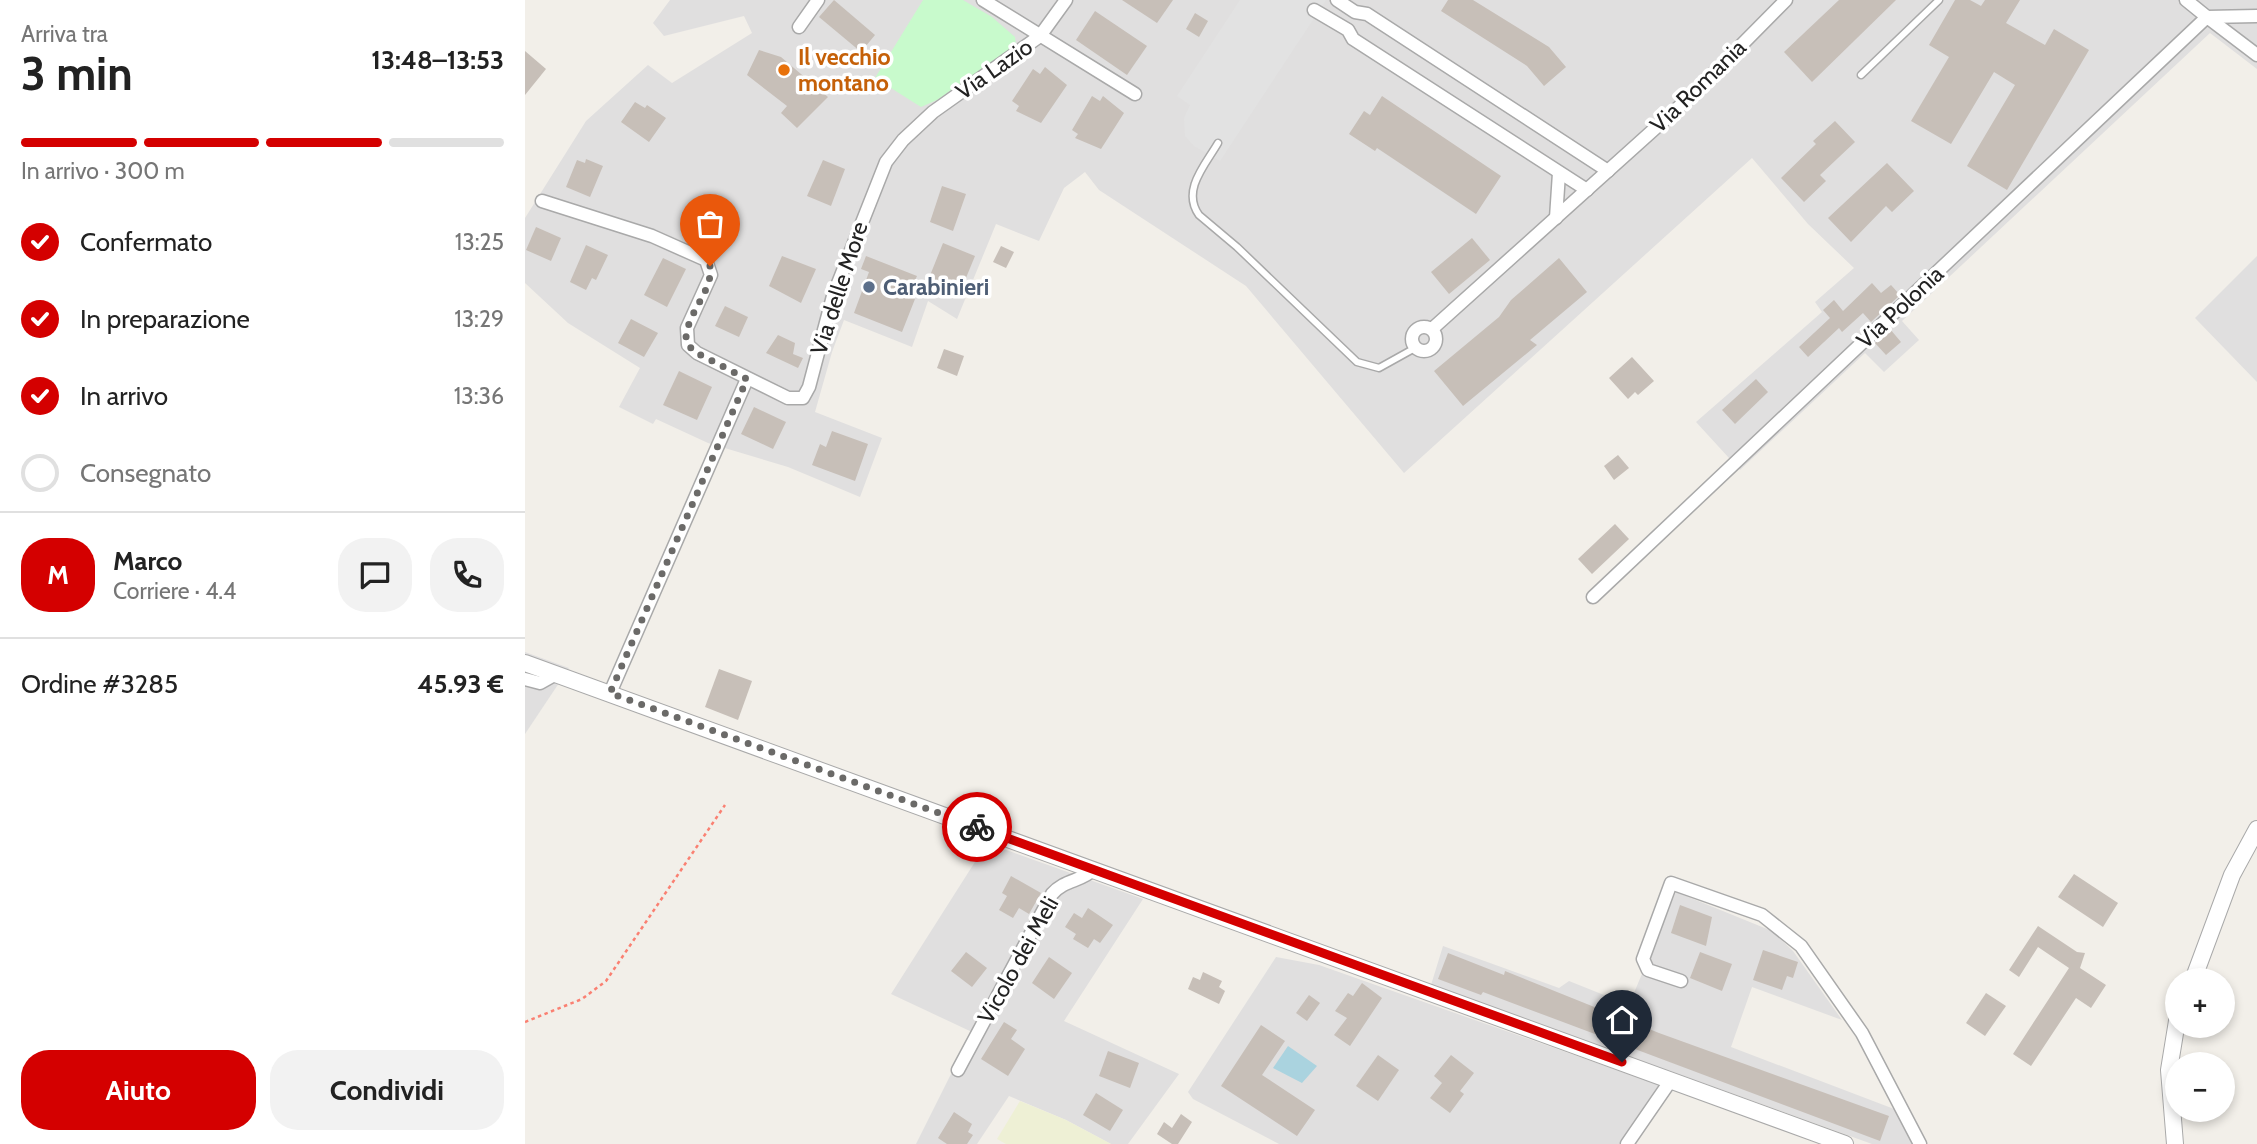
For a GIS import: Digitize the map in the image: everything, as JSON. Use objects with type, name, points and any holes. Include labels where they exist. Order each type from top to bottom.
[{"type":"street","points":[[799,27],[818,0]]},
{"type":"street","points":[[983,0],[1135,94]]},
{"type":"street","name":"Via Lazio","points":[[913,130],[943,105],[1040,36],[1066,0]]},
{"type":"street","points":[[1337,0],[1355,12],[1367,14],[1608,171]]},
{"type":"street","name":"Via Romania","points":[[1415,348],[1426,352],[1433,348],[1437,341],[1432,330],[1690,97],[1786,0]]},
{"type":"street","points":[[2186,0],[2257,55]]},
{"type":"street","points":[[1314,10],[1347,30],[1353,39],[1587,190]]},
{"type":"street","points":[[2207,17],[2257,16]]},
{"type":"street","name":"Via Polonia","points":[[1593,597],[2207,17]]},
{"type":"street","name":"Via delle More","points":[[542,201],[641,232],[706,260],[711,275],[687,328],[686,341],[693,351],[791,399],[806,395],[828,312],[873,188],[886,162],[913,130]]},
{"type":"street","points":[[1556,218],[1559,173]]},
{"type":"street","points":[[610,693],[747,379]]},
{"type":"street","points":[[525,663],[1845,1144]]},
{"type":"street","points":[[525,679],[540,683],[556,674]]},
{"type":"street","points":[[2197,968],[2232,875],[2257,830]]},
{"type":"street","name":"Vicolo dei Meli","points":[[958,1070],[1052,894],[1064,882],[1084,878],[1094,869]]},
{"type":"street","points":[[1681,981],[1648,970],[1643,959],[1671,883],[1770,919],[1801,946],[1862,1033],[1920,1144]]},
{"type":"street","points":[[2174,1038],[2169,1070],[2175,1144]]},
{"type":"street","points":[[1627,1144],[1671,1080]]},
{"type":"lane","points":[[1861,75],[1939,0]]},
{"type":"lane","points":[[1219,143],[1192,192],[1194,209],[1199,215],[1237,247],[1357,362],[1379,368],[1415,348]]},
{"type":"path","points":[[525,1022],[582,999],[606,981],[725,805]]},
{"type":"shaded area","points":[[670,0],[2257,0],[2257,69],[2210,33],[1902,321],[1919,340],[1884,372],[1865,353],[1740,470],[1696,422],[1822,312],[1815,302],[1854,268],[1808,224],[1752,158],[1404,473],[1246,286],[1099,190],[1085,172],[1064,188],[1039,241],[996,224],[957,319],[928,301],[912,347],[844,320],[815,412],[882,438],[860,497],[788,467],[708,443],[656,419],[653,424],[619,407],[640,368],[568,323],[525,283],[525,218],[586,121],[648,65],[672,83],[752,33],[744,16],[664,36],[653,23]]},
{"type":"shaded area","points":[[1240,0],[1326,0],[1220,161],[1194,146],[1185,136],[1184,118],[1190,105],[1177,96]]},
{"type":"shaded area","points":[[2257,256],[2257,382],[2195,318]]},
{"type":"shaded area","points":[[525,652],[569,668],[525,734]]},
{"type":"shaded area","points":[[987,843],[1143,899],[1064,1021],[1179,1074],[1128,1144],[1111,1144],[1066,1120],[1009,1096],[977,1144],[916,1144],[972,1032],[891,994]]},
{"type":"shaded area","points":[[1676,892],[1772,931],[1793,951],[1842,1020],[1752,987],[1731,1047],[1902,1112],[1913,1144],[1872,1144],[1431,985],[1443,946],[1559,988],[1569,981],[1629,1005]]},
{"type":"shaded area","points":[[1276,957],[1319,965],[1659,1085],[1619,1144],[1279,1144],[1193,1099],[1188,1092]]},
{"type":"green space","points":[[923,0],[963,0],[992,17],[1015,37],[1016,45],[937,100],[921,107],[875,78]]},
{"type":"green space","points":[[1020,1101],[1066,1120],[1111,1144],[1006,1144],[997,1139]]},
{"type":"water","points":[[1288,1046],[1317,1066],[1302,1083],[1273,1068]]},
{"type":"building","points":[[834,0],[875,35],[861,52],[819,17]]},
{"type":"building","points":[[1122,0],[1173,0],[1157,23]]},
{"type":"building","points":[[1448,0],[1473,0],[1549,47],[1566,67],[1544,86],[1527,66],[1441,11]]},
{"type":"building","points":[[1839,0],[1896,0],[1812,82],[1784,52]]},
{"type":"building","points":[[1955,0],[1970,0],[1981,6],[1985,0],[2020,0],[2006,23],[2045,45],[2054,29],[2089,50],[2007,190],[1967,166],[2015,85],[1994,72],[1951,144],[1911,121],[1949,57],[1929,45]]},
{"type":"building","points":[[1095,11],[1147,46],[1127,75],[1076,40]]},
{"type":"building","points":[[1195,13],[1208,21],[1199,37],[1186,29]]},
{"type":"building","points":[[759,50],[781,57],[828,97],[797,128],[781,113],[787,106],[747,75]]},
{"type":"building","points":[[525,51],[546,69],[525,95]]},
{"type":"building","points":[[1045,67],[1067,85],[1041,123],[1016,111],[1019,106],[1012,101],[1033,69],[1040,74]]},
{"type":"building","points":[[1092,96],[1100,101],[1103,96],[1124,113],[1101,149],[1075,138],[1078,134],[1072,130]]},
{"type":"building","points":[[1382,96],[1501,176],[1476,214],[1377,148],[1375,151],[1349,134],[1364,111],[1370,115]]},
{"type":"building","points":[[635,102],[645,108],[647,105],[666,118],[649,142],[621,122]]},
{"type":"building","points":[[1835,121],[1855,142],[1820,175],[1826,181],[1804,202],[1781,178],[1816,144],[1813,141]]},
{"type":"building","points":[[586,159],[603,166],[590,197],[566,187],[577,160],[585,163]]},
{"type":"building","points":[[823,160],[845,169],[831,206],[807,196]]},
{"type":"building","points":[[1887,163],[1914,191],[1892,212],[1886,206],[1851,242],[1828,218]]},
{"type":"building","points":[[942,186],[966,194],[953,231],[930,222]]},
{"type":"building","points":[[536,227],[561,238],[551,261],[526,250]]},
{"type":"building","points":[[1472,238],[1490,260],[1449,294],[1431,272]]},
{"type":"building","points":[[943,243],[975,256],[961,290],[929,278]]},
{"type":"building","points":[[586,245],[608,255],[596,280],[592,278],[586,290],[570,282]]},
{"type":"building","points":[[1001,246],[1014,252],[1006,268],[993,262]]},
{"type":"building","points":[[782,256],[816,269],[801,303],[769,286]]},
{"type":"building","points":[[866,256],[917,276],[908,296],[915,299],[902,332],[854,313],[869,272],[861,269]]},
{"type":"building","points":[[663,258],[686,269],[667,307],[644,295]]},
{"type":"building","points":[[1559,258],[1587,292],[1530,340],[1537,345],[1463,406],[1434,371],[1499,317],[1511,300]]},
{"type":"building","points":[[1872,283],[1881,293],[1891,285],[1900,295],[1871,322],[1863,313],[1842,332],[1839,328],[1808,357],[1799,347],[1830,318],[1823,310],[1834,300],[1843,311]]},
{"type":"building","points":[[725,306],[748,317],[739,337],[715,326]]},
{"type":"building","points":[[631,319],[658,333],[644,357],[618,343]]},
{"type":"building","points":[[1890,329],[1901,342],[1886,355],[1875,343]]},
{"type":"building","points":[[778,335],[795,343],[793,354],[803,358],[798,368],[766,353]]},
{"type":"building","points":[[944,349],[964,356],[957,376],[937,368]]},
{"type":"building","points":[[1632,357],[1654,381],[1638,395],[1635,392],[1628,399],[1609,378]]},
{"type":"building","points":[[679,371],[712,387],[697,420],[663,405]]},
{"type":"building","points":[[1756,379],[1768,392],[1735,424],[1722,410]]},
{"type":"building","points":[[754,407],[786,422],[773,449],[741,434]]},
{"type":"building","points":[[832,431],[868,444],[855,481],[812,465],[820,444],[826,447]]},
{"type":"building","points":[[1618,455],[1629,468],[1614,480],[1604,466]]},
{"type":"building","points":[[1615,524],[1629,539],[1592,574],[1578,559]]},
{"type":"building","points":[[719,669],[752,681],[738,720],[705,707]]},
{"type":"building","points":[[2074,874],[2118,903],[2103,927],[2058,897]]},
{"type":"building","points":[[1011,876],[1041,893],[1029,914],[1019,908],[1013,918],[999,910],[1007,896],[1002,893]]},
{"type":"building","points":[[1680,905],[1712,917],[1706,946],[1671,933]]},
{"type":"building","points":[[1088,908],[1113,925],[1100,943],[1094,939],[1088,948],[1073,939],[1076,934],[1065,927],[1074,913],[1082,918]]},
{"type":"building","points":[[2038,926],[2077,952],[2085,953],[2080,968],[2106,985],[2091,1008],[2076,998],[2031,1066],[2013,1054],[2069,968],[2038,947],[2019,977],[2009,970]]},
{"type":"building","points":[[1763,950],[1798,962],[1793,978],[1787,976],[1782,990],[1753,980]]},
{"type":"building","points":[[966,952],[987,968],[972,987],[951,971]]},
{"type":"building","points":[[1700,952],[1732,964],[1722,991],[1690,978]]},
{"type":"building","points":[[1448,953],[1504,975],[1505,971],[1659,1033],[1889,1116],[1880,1141],[1483,992],[1481,995],[1438,979]]},
{"type":"building","points":[[1049,957],[1072,973],[1054,999],[1032,983]]},
{"type":"building","points":[[1203,972],[1222,981],[1219,987],[1225,991],[1219,1004],[1188,989],[1193,977],[1200,980]]},
{"type":"building","points":[[1362,983],[1382,998],[1350,1046],[1334,1035],[1347,1018],[1335,1011],[1348,993],[1353,996]]},
{"type":"building","points":[[1986,993],[2006,1006],[1985,1036],[1966,1023]]},
{"type":"building","points":[[1309,995],[1320,1003],[1307,1021],[1296,1013]]},
{"type":"building","points":[[1004,1022],[1017,1030],[1011,1039],[1025,1049],[1008,1076],[981,1059]]},
{"type":"building","points":[[1261,1025],[1285,1041],[1262,1075],[1315,1110],[1297,1136],[1221,1086]]},
{"type":"building","points":[[1108,1051],[1139,1063],[1130,1088],[1099,1076]]},
{"type":"building","points":[[1378,1055],[1399,1070],[1378,1101],[1356,1086]]},
{"type":"building","points":[[1451,1055],[1474,1073],[1460,1091],[1464,1094],[1450,1113],[1430,1098],[1442,1083],[1434,1076]]},
{"type":"building","points":[[1096,1093],[1123,1110],[1110,1131],[1083,1115]]},
{"type":"building","points":[[954,1112],[972,1124],[968,1132],[973,1135],[967,1144],[947,1144],[938,1138]]},
{"type":"building","points":[[1181,1114],[1192,1122],[1178,1144],[1172,1144],[1157,1134],[1164,1122],[1172,1128]]},
{"type":"way so far","points":[[710,266],[710,278],[688,325],[686,341],[693,351],[747,379],[610,693],[977,827]]},
{"type":"place","name":"Il vecchio montano","points":[[784,70]]},
{"type":"place","name":"Carabinieri","points":[[869,287]]},
{"type":"route","points":[[977,827],[1622,1062]]}]
